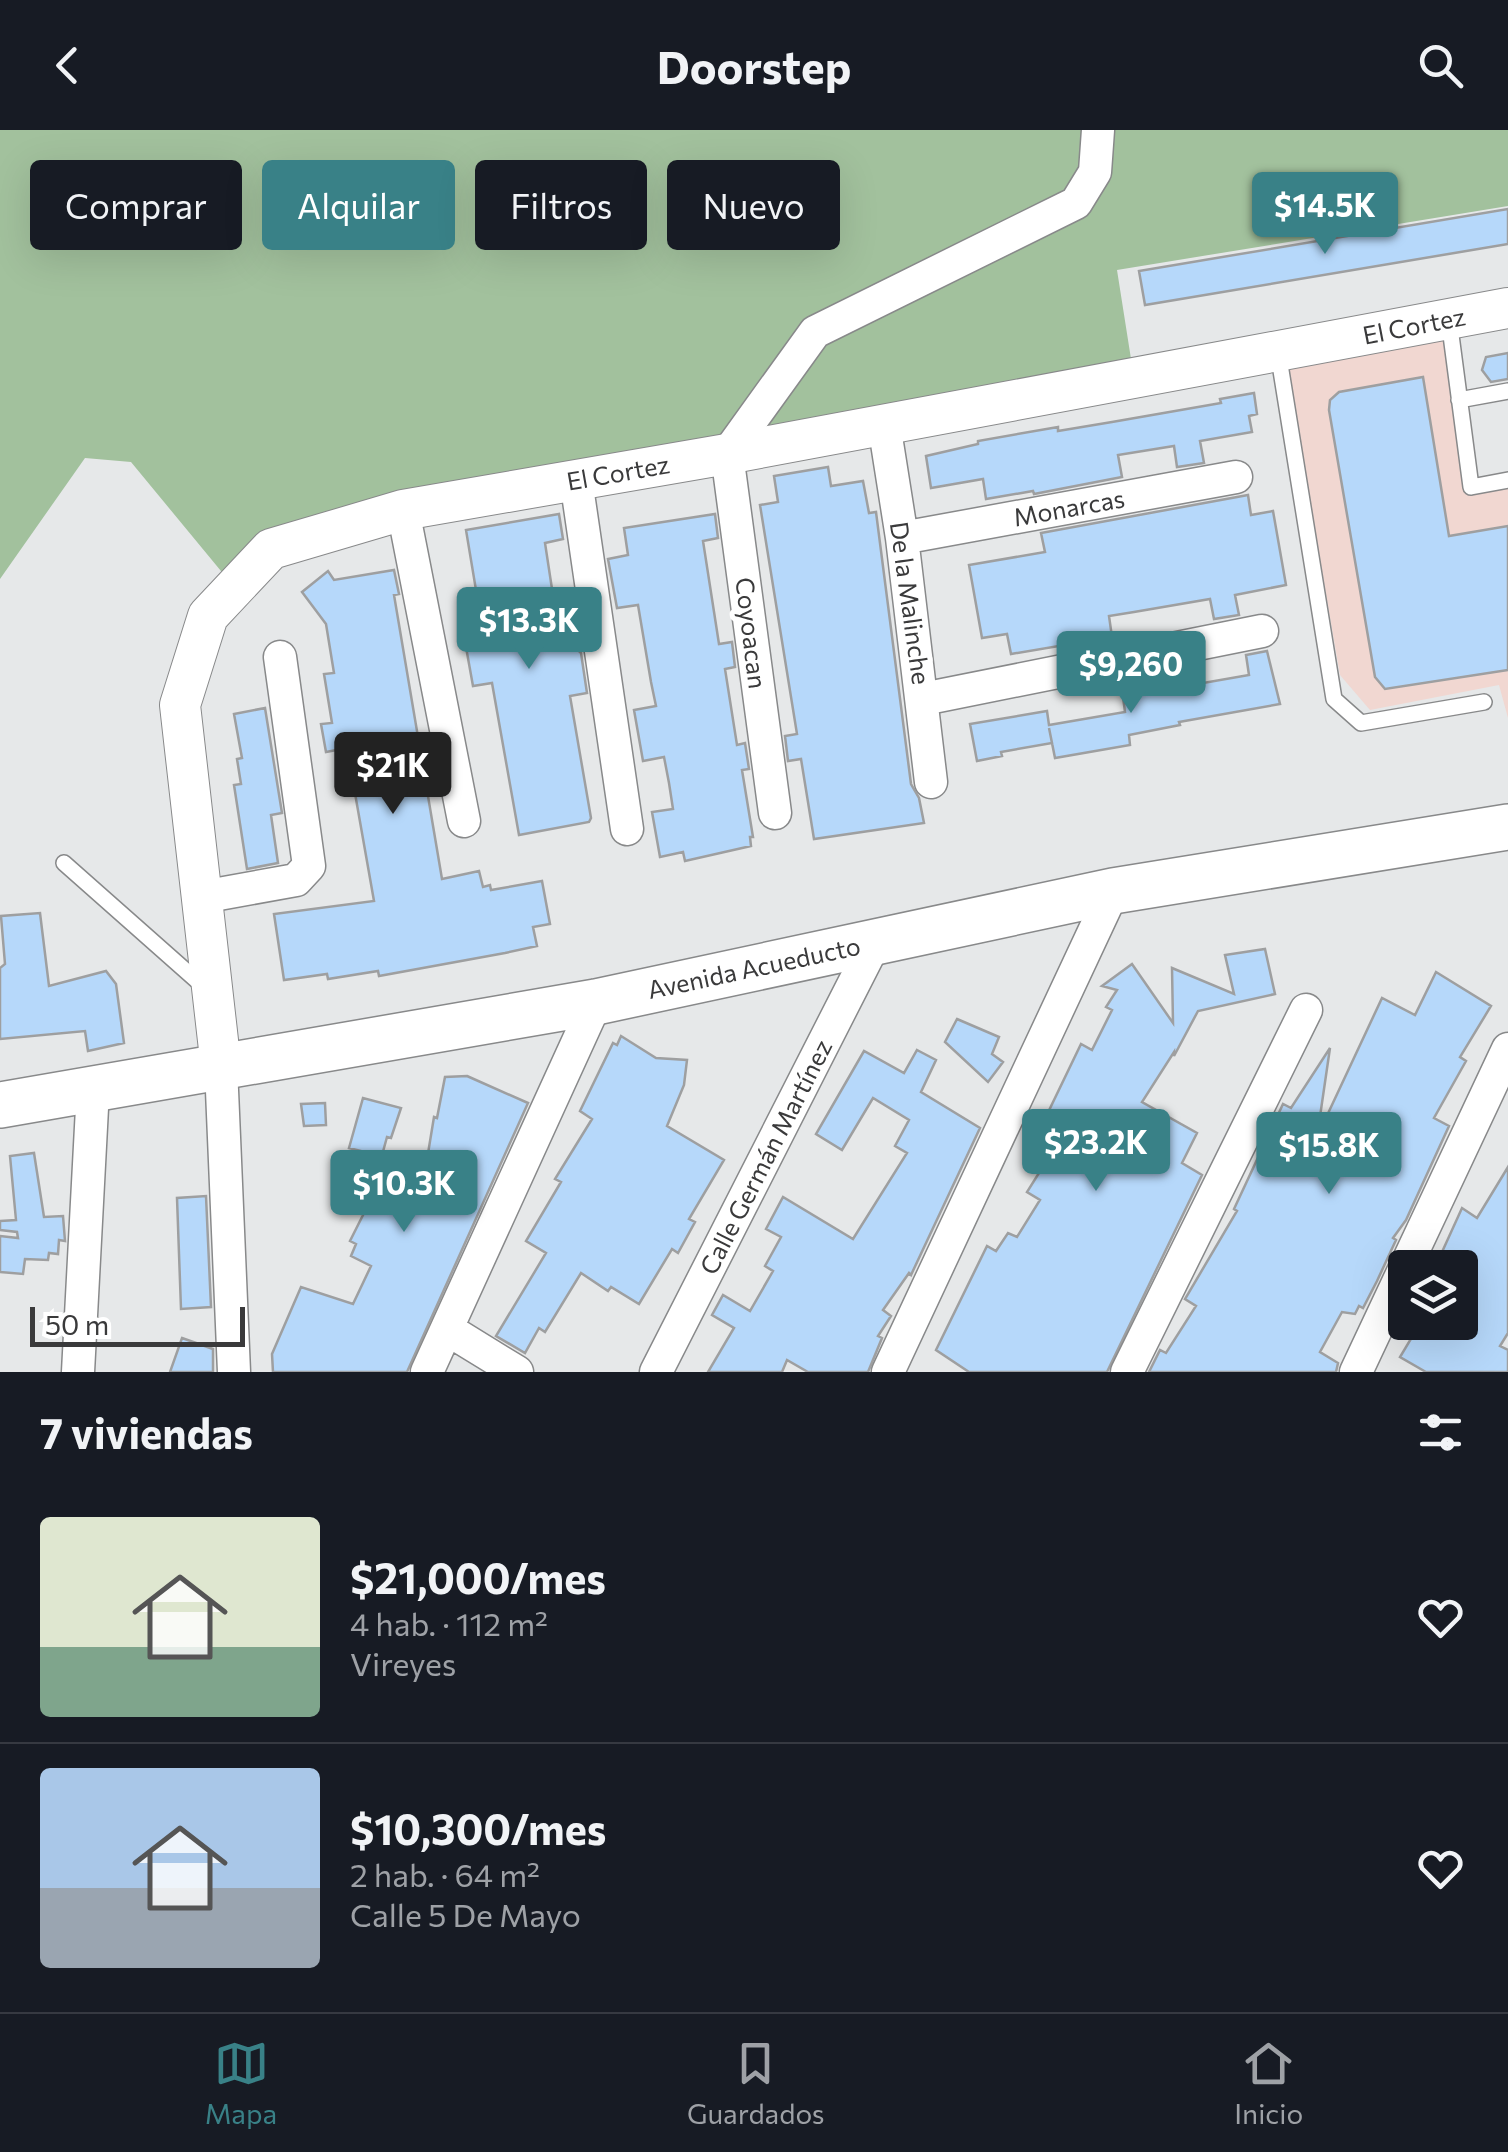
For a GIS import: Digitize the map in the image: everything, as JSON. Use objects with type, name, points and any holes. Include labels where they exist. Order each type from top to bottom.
[{"type":"main road","name":"Avenida Acueducto","points":[[0,1106],[596,1002],[1113,892],[1508,827]]},
{"type":"street","points":[[727,454],[815,332],[1076,203],[1095,172],[1098,130]]},
{"type":"street","name":"El Cortez","points":[[221,1068],[180,706],[208,616],[271,550],[403,510],[727,454],[1508,308]]},
{"type":"street","name":"De la Malinche","points":[[884,424],[902,538],[931,782]]},
{"type":"street","name":"Coyoacan","points":[[727,454],[775,813]]},
{"type":"street","name":"Monarcas","points":[[902,538],[1236,477]]},
{"type":"street","points":[[576,480],[627,829]]},
{"type":"street","points":[[403,510],[464,820]]},
{"type":"street","points":[[923,699],[1262,631]]},
{"type":"street","points":[[202,897],[296,880],[309,866],[280,658]]},
{"type":"street","points":[[888,1372],[1113,892]]},
{"type":"street","name":"Calle Germán Martínez","points":[[656,1372],[875,942]]},
{"type":"street","points":[[427,1372],[596,1002]]},
{"type":"street","points":[[1127,1372],[1306,1010]]},
{"type":"street","points":[[1356,1372],[1508,1049]]},
{"type":"street","points":[[221,1068],[234,1372]]},
{"type":"street","points":[[78,1372],[94,1089]]},
{"type":"street","points":[[448,1330],[518,1372]]},
{"type":"lane","points":[[1449,320],[1471,487],[1508,480]]},
{"type":"lane","points":[[1278,352],[1334,699],[1361,723],[1484,702]]},
{"type":"lane","points":[[1458,400],[1508,392]]},
{"type":"lane","points":[[64,863],[212,995]]},
{"type":"shaded area","points":[[1444,334],[1467,494],[1508,487],[1508,718],[1499,685],[1370,710],[1340,675],[1286,364]]},
{"type":"green space","points":[[0,130],[1508,130],[1508,206],[1117,270],[1134,378],[403,510],[235,588],[131,462],[85,458],[0,579]]},
{"type":"building","points":[[1508,209],[1508,244],[1145,305],[1139,271]]},
{"type":"building","points":[[1508,353],[1508,379],[1491,382],[1482,370],[1486,357]]},
{"type":"building","points":[[1423,377],[1449,536],[1508,526],[1508,670],[1385,689],[1375,677],[1330,400],[1339,392]]},
{"type":"building","points":[[1254,393],[1257,414],[1249,416],[1252,432],[1200,441],[1204,463],[1177,467],[1174,446],[1118,455],[1122,477],[1034,494],[1033,491],[986,499],[983,479],[931,488],[926,456],[978,441],[1112,422],[1221,403],[1220,399]]},
{"type":"building","points":[[828,467],[831,486],[863,481],[869,513],[876,512],[911,784],[919,798],[924,823],[814,839],[801,759],[788,761],[785,736],[797,734],[760,505],[778,502],[774,476]]},
{"type":"building","points":[[1248,495],[1251,515],[1273,511],[1286,585],[1235,595],[1239,615],[1214,619],[1210,599],[1109,616],[1112,637],[1011,654],[1007,634],[982,638],[969,565],[1045,552],[1041,533]]},
{"type":"building","points":[[559,514],[563,539],[545,543],[561,648],[581,653],[587,693],[570,696],[591,818],[589,822],[519,835],[492,683],[473,686],[464,636],[483,632],[466,530]]},
{"type":"building","points":[[715,514],[718,538],[703,541],[719,644],[732,642],[735,667],[725,669],[737,745],[745,743],[749,769],[742,770],[753,837],[751,846],[685,861],[683,852],[660,857],[652,812],[673,809],[669,783],[664,757],[643,761],[634,710],[656,706],[638,605],[617,608],[608,559],[628,555],[624,528]]},
{"type":"building","points":[[394,570],[399,594],[394,595],[442,879],[479,871],[483,887],[490,885],[491,890],[542,881],[550,924],[533,927],[537,946],[505,953],[379,976],[378,971],[328,979],[327,974],[284,980],[274,914],[374,901],[347,748],[326,752],[321,724],[332,723],[324,674],[334,673],[326,624],[302,592],[328,571],[334,580]]},
{"type":"building","points":[[1267,651],[1280,704],[1179,722],[1180,725],[1129,735],[1130,745],[1055,758],[1052,743],[1001,752],[1002,756],[977,761],[970,724],[1047,711],[1049,725],[1125,712],[1123,697],[1249,675],[1246,655]]},
{"type":"building","points":[[265,708],[282,813],[271,815],[278,863],[247,869],[234,785],[241,784],[237,759],[242,758],[234,714]]},
{"type":"building","points":[[40,913],[49,986],[106,971],[116,984],[124,1043],[88,1051],[85,1031],[0,1039],[0,968],[5,964],[1,916]]},
{"type":"building","points":[[1265,949],[1275,994],[1198,1011],[1174,1056],[1174,1052],[1142,1102],[1197,1133],[1182,1163],[1202,1175],[1107,1372],[969,1372],[936,1350],[987,1246],[996,1251],[1008,1233],[1017,1237],[1040,1200],[1027,1192],[1044,1165],[1029,1152],[1081,1044],[1092,1050],[1112,1010],[1106,1007],[1117,990],[1102,986],[1132,964],[1173,1023],[1172,968],[1234,994],[1225,955]]},
{"type":"building","points":[[1436,972],[1491,1006],[1460,1057],[1466,1061],[1434,1118],[1449,1126],[1406,1220],[1393,1238],[1396,1240],[1388,1250],[1377,1281],[1363,1308],[1359,1306],[1355,1314],[1342,1312],[1320,1352],[1338,1363],[1336,1372],[1149,1372],[1160,1350],[1166,1353],[1196,1306],[1185,1299],[1237,1211],[1234,1209],[1283,1104],[1291,1108],[1330,1048],[1317,1137],[1382,998],[1415,1015]]},
{"type":"building","points":[[957,1019],[999,1037],[992,1054],[1003,1062],[988,1082],[945,1042]]},
{"type":"building","points":[[621,1036],[656,1058],[687,1060],[684,1085],[667,1126],[724,1160],[689,1219],[695,1222],[678,1253],[672,1249],[639,1304],[611,1287],[608,1291],[581,1273],[545,1332],[539,1328],[525,1353],[496,1336],[546,1253],[526,1241],[561,1182],[555,1179],[592,1119],[580,1111],[613,1043],[617,1045]]},
{"type":"building","points":[[917,1050],[936,1060],[921,1092],[980,1128],[911,1275],[883,1310],[891,1316],[878,1336],[882,1338],[868,1372],[808,1372],[787,1360],[782,1372],[708,1372],[734,1328],[712,1315],[723,1295],[750,1311],[773,1271],[765,1266],[781,1237],[766,1229],[783,1197],[853,1239],[907,1153],[895,1146],[909,1120],[873,1098],[842,1150],[816,1134],[864,1051],[904,1073]]},
{"type":"building","points":[[467,1076],[528,1103],[407,1372],[273,1372],[272,1354],[301,1287],[353,1304],[371,1266],[351,1256],[356,1244],[350,1241],[363,1215],[339,1203],[365,1152],[349,1148],[363,1098],[401,1108],[391,1138],[387,1137],[375,1181],[421,1196],[445,1077]]},
{"type":"building","points":[[325,1103],[326,1125],[304,1126],[301,1104]]},
{"type":"building","points":[[34,1153],[44,1217],[63,1216],[65,1241],[59,1240],[58,1254],[49,1253],[48,1260],[25,1259],[23,1274],[0,1272],[0,1236],[18,1238],[17,1232],[0,1230],[0,1221],[16,1220],[10,1156]]},
{"type":"building","points":[[1508,1167],[1508,1333],[1500,1346],[1508,1350],[1508,1372],[1426,1372],[1400,1357],[1410,1340],[1478,1340],[1478,1250],[1443,1250],[1462,1208],[1477,1218]]},
{"type":"building","points":[[206,1196],[211,1307],[181,1309],[177,1198]]},
{"type":"building","points":[[182,1338],[213,1349],[213,1372],[170,1372]]}]
